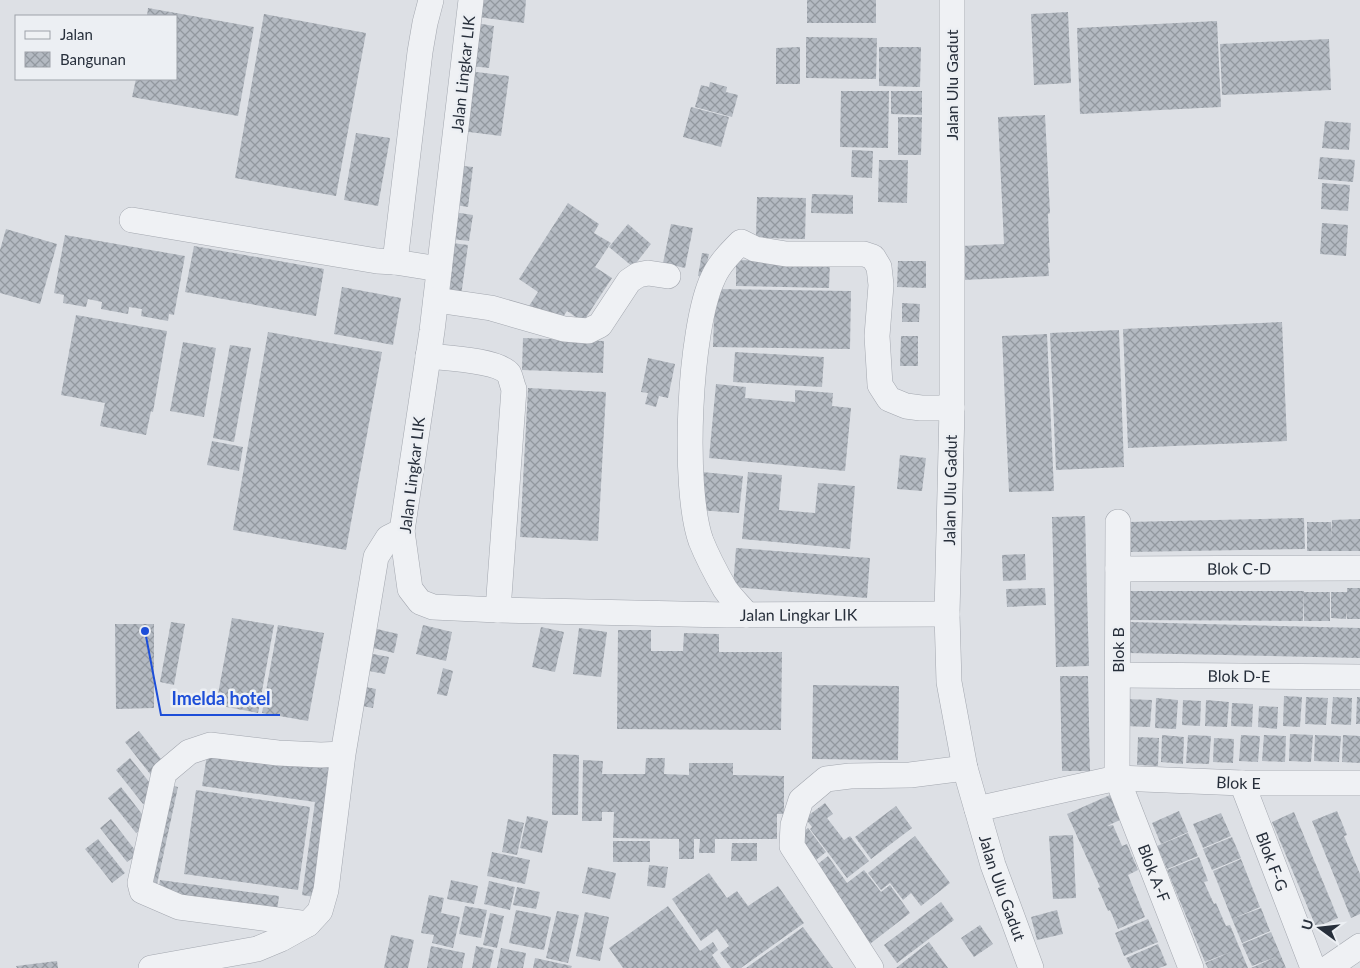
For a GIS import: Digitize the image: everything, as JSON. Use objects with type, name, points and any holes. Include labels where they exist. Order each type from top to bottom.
[{"type":"street","points":[[395,262],[420,52],[425,23],[432,0]]},
{"type":"street","name":"Jalan Lingkar LIK","points":[[471,0],[436,300],[402,531],[410,589],[420,602],[432,606],[498,610],[747,615],[947,614]]},
{"type":"street","name":"Jalan Ulu Gadut","points":[[952,0],[952,408],[947,614],[949,682],[965,768],[992,865],[1031,968]]},
{"type":"street","points":[[132,220],[377,261],[439,269]]},
{"type":"street","points":[[747,615],[725,590],[701,541],[695,513],[691,477],[691,421],[696,357],[704,302],[713,277],[728,255],[741,242],[755,249],[786,254],[864,254],[873,257],[879,267],[882,285],[878,336],[880,385],[890,399],[906,406],[952,408]]},
{"type":"street","points":[[436,300],[491,308],[564,329],[588,331],[600,325],[629,281],[638,275],[648,273],[668,276]]},
{"type":"street","points":[[428,356],[461,359],[496,366],[508,374],[514,389],[498,610]]},
{"type":"street","name":"Blok B","points":[[1117,778],[1118,522]]},
{"type":"street","points":[[151,968],[257,949],[281,939],[308,924],[320,911],[326,890],[344,754],[376,557],[388,538],[402,531]]},
{"type":"street","name":"Blok C-D","points":[[1118,569],[1360,568]]},
{"type":"street","name":"Blok D-E","points":[[1118,675],[1360,677]]},
{"type":"street","points":[[308,924],[179,907],[142,891],[140,883],[164,773],[189,752],[210,745],[278,753],[344,754]]},
{"type":"street","points":[[871,968],[792,846],[793,825],[801,800],[826,779],[850,776],[910,774],[965,768]]},
{"type":"street","name":"Blok E","points":[[977,809],[1117,778],[1359,787]]},
{"type":"street","name":"Blok A-F","points":[[1117,778],[1191,968]]},
{"type":"street","name":"Blok F-G","points":[[1242,782],[1314,968]]},
{"type":"street","points":[[1328,968],[1360,946]]},
{"type":"building","points":[[480,0],[526,0],[524,23],[478,17]]},
{"type":"building","points":[[807,0],[876,0],[876,23],[807,23]]},
{"type":"building","points":[[148,8],[254,27],[238,116],[132,97],[136,80],[178,80],[178,15],[147,15]]},
{"type":"building","points":[[1068,12],[1071,83],[1034,85],[1031,14]]},
{"type":"building","points":[[264,14],[366,33],[336,196],[235,178]]},
{"type":"building","points":[[1217,21],[1221,107],[1080,114],[1077,28]]},
{"type":"building","points":[[476,23],[494,26],[489,68],[471,66]]},
{"type":"building","points":[[806,37],[877,38],[876,79],[806,78]]},
{"type":"building","points":[[1329,39],[1331,90],[1222,95],[1220,44]]},
{"type":"building","points":[[800,47],[800,84],[776,84],[776,48]]},
{"type":"building","points":[[879,47],[921,47],[920,87],[879,86]]},
{"type":"building","points":[[468,71],[509,76],[501,136],[461,131]]},
{"type":"building","points":[[710,82],[727,87],[726,92],[738,95],[732,117],[695,107],[701,85],[709,87]]},
{"type":"building","points":[[841,91],[889,91],[888,148],[840,147]]},
{"type":"building","points":[[891,91],[922,91],[922,115],[891,114]]},
{"type":"building","points":[[691,107],[729,117],[721,147],[683,137]]},
{"type":"building","points":[[1045,115],[1050,213],[1048,214],[1049,276],[963,280],[961,246],[1004,244],[998,117]]},
{"type":"building","points":[[898,117],[922,117],[921,155],[898,155]]},
{"type":"building","points":[[1325,121],[1351,123],[1349,150],[1322,148]]},
{"type":"building","points":[[356,133],[390,138],[378,206],[344,200]]},
{"type":"building","points":[[852,150],[873,151],[872,178],[851,177]]},
{"type":"building","points":[[1320,157],[1355,160],[1353,182],[1318,179]]},
{"type":"building","points":[[879,160],[908,160],[907,203],[878,202]]},
{"type":"building","points":[[454,165],[473,167],[468,207],[450,204]]},
{"type":"building","points":[[1322,183],[1350,185],[1348,211],[1321,209]]},
{"type":"building","points":[[812,194],[853,195],[853,214],[811,213]]},
{"type":"building","points":[[757,197],[806,198],[805,239],[756,238]]},
{"type":"building","points":[[568,203],[599,224],[594,233],[611,243],[595,267],[612,278],[583,322],[567,311],[558,324],[529,306],[538,292],[519,279]]},
{"type":"building","points":[[447,211],[473,215],[469,241],[443,238]]},
{"type":"building","points":[[1322,223],[1348,225],[1346,256],[1320,254]]},
{"type":"building","points":[[628,224],[651,244],[633,267],[609,247]]},
{"type":"building","points":[[671,224],[693,228],[685,268],[663,263]]},
{"type":"building","points":[[6,229],[57,244],[40,304],[0,293],[0,250]]},
{"type":"building","points":[[65,235],[185,256],[174,315],[169,314],[168,321],[141,316],[142,309],[129,307],[128,314],[101,309],[102,302],[88,299],[86,307],[63,303],[64,295],[54,293]]},
{"type":"building","points":[[444,242],[468,245],[461,296],[437,293]]},
{"type":"building","points":[[194,246],[324,269],[316,316],[185,292]]},
{"type":"building","points":[[702,253],[709,254],[704,277],[698,276]]},
{"type":"building","points":[[736,260],[830,262],[829,288],[736,286]]},
{"type":"building","points":[[898,261],[926,261],[926,288],[897,287]]},
{"type":"building","points":[[342,287],[401,298],[393,345],[334,334]]},
{"type":"building","points":[[715,289],[851,291],[850,349],[713,347]]},
{"type":"building","points":[[902,303],[920,304],[919,322],[902,322]]},
{"type":"building","points":[[76,315],[167,331],[153,412],[151,411],[146,435],[100,426],[105,403],[61,395]]},
{"type":"building","points":[[1282,322],[1287,441],[1128,448],[1123,329]]},
{"type":"building","points":[[1119,330],[1124,467],[1056,470],[1050,333]]},
{"type":"building","points":[[268,332],[382,352],[346,550],[233,530]]},
{"type":"building","points":[[1047,334],[1054,491],[1009,492],[1002,336]]},
{"type":"building","points":[[901,336],[918,336],[918,366],[900,366]]},
{"type":"building","points":[[523,338],[604,341],[603,373],[522,370]]},
{"type":"building","points":[[183,342],[216,348],[204,417],[170,411]]},
{"type":"building","points":[[230,345],[251,348],[234,442],[213,438]]},
{"type":"building","points":[[735,352],[824,357],[822,387],[733,382]]},
{"type":"building","points":[[648,358],[675,364],[668,398],[659,396],[656,407],[645,404],[648,393],[641,392]]},
{"type":"building","points":[[716,384],[746,387],[745,398],[795,402],[795,390],[833,393],[832,406],[851,408],[845,471],[709,458]]},
{"type":"building","points":[[528,388],[606,392],[598,541],[520,537]]},
{"type":"building","points":[[212,441],[243,447],[239,471],[207,465]]},
{"type":"building","points":[[900,455],[926,458],[922,491],[897,489]]},
{"type":"building","points":[[702,472],[743,476],[739,513],[698,510]]},
{"type":"building","points":[[748,472],[782,475],[779,510],[815,513],[818,483],[855,486],[850,549],[742,539]]},
{"type":"building","points":[[1085,516],[1089,666],[1056,667],[1052,517]]},
{"type":"building","points":[[1304,518],[1305,549],[1129,552],[1128,522]]},
{"type":"building","points":[[1360,519],[1360,551],[1307,551],[1307,522],[1331,522],[1331,537],[1332,520]]},
{"type":"building","points":[[736,548],[870,558],[867,598],[733,587]]},
{"type":"building","points":[[1025,554],[1026,580],[1003,581],[1002,555]]},
{"type":"building","points":[[1045,588],[1046,605],[1007,607],[1006,589]]},
{"type":"building","points":[[1347,588],[1360,588],[1360,619],[1347,619],[1347,611],[1346,619],[1331,618],[1331,592],[1347,592]]},
{"type":"building","points":[[1129,591],[1304,591],[1303,621],[1129,620]]},
{"type":"building","points":[[1304,592],[1330,592],[1330,621],[1304,621]]},
{"type":"building","points":[[232,618],[274,625],[258,713],[216,705]]},
{"type":"building","points":[[171,622],[185,624],[174,685],[160,682]]},
{"type":"building","points":[[1129,622],[1360,628],[1360,658],[1128,653]]},
{"type":"building","points":[[115,624],[154,624],[154,708],[116,709]]},
{"type":"building","points":[[278,625],[324,633],[308,721],[262,713]]},
{"type":"building","points":[[423,625],[452,632],[446,661],[416,654]]},
{"type":"building","points":[[541,627],[564,632],[555,672],[532,667]]},
{"type":"building","points":[[579,628],[607,632],[601,677],[573,674]]},
{"type":"building","points":[[377,629],[398,634],[394,653],[373,648]]},
{"type":"building","points":[[618,630],[651,630],[651,651],[683,651],[684,633],[719,634],[719,652],[782,652],[781,730],[617,729]]},
{"type":"building","points":[[373,654],[389,657],[385,674],[369,671]]},
{"type":"building","points":[[443,668],[453,671],[447,696],[437,694]]},
{"type":"building","points":[[1060,676],[1088,676],[1090,771],[1062,771]]},
{"type":"building","points":[[813,685],[899,686],[898,760],[812,759]]},
{"type":"building","points":[[366,687],[376,689],[373,708],[362,706]]},
{"type":"building","points":[[1284,696],[1302,697],[1300,727],[1283,726]]},
{"type":"building","points":[[1306,697],[1328,698],[1326,725],[1305,724]]},
{"type":"building","points":[[1333,697],[1352,698],[1351,725],[1331,724]]},
{"type":"building","points":[[1357,697],[1360,697],[1360,724],[1356,724]]},
{"type":"building","points":[[1156,698],[1178,700],[1176,729],[1155,728]]},
{"type":"building","points":[[1126,699],[1152,700],[1150,727],[1125,726]]},
{"type":"building","points":[[1183,700],[1201,701],[1200,726],[1182,725]]},
{"type":"building","points":[[1206,700],[1229,702],[1227,727],[1205,726]]},
{"type":"building","points":[[1232,703],[1253,704],[1252,727],[1231,726]]},
{"type":"building","points":[[1259,706],[1278,707],[1277,729],[1258,727]]},
{"type":"building","points":[[139,731],[168,768],[154,779],[125,742]]},
{"type":"building","points":[[1290,734],[1313,735],[1311,762],[1289,761]]},
{"type":"building","points":[[1162,735],[1184,737],[1183,764],[1161,762]]},
{"type":"building","points":[[1188,735],[1211,736],[1209,764],[1186,763]]},
{"type":"building","points":[[1241,735],[1260,736],[1258,762],[1239,761]]},
{"type":"building","points":[[1264,735],[1286,736],[1285,762],[1262,761]]},
{"type":"building","points":[[1315,735],[1341,736],[1339,762],[1314,761]]},
{"type":"building","points":[[1343,735],[1360,736],[1360,763],[1342,762]]},
{"type":"building","points":[[1138,737],[1159,738],[1158,766],[1137,765]]},
{"type":"building","points":[[1214,738],[1234,739],[1233,763],[1213,762]]},
{"type":"building","points":[[208,749],[340,769],[321,898],[302,895],[315,802],[202,786]]},
{"type":"building","points":[[553,754],[579,755],[578,815],[552,815]]},
{"type":"building","points":[[130,758],[158,793],[143,804],[116,770]]},
{"type":"building","points":[[646,758],[665,758],[664,774],[689,775],[689,763],[733,763],[733,775],[784,776],[784,814],[777,814],[777,839],[715,839],[715,853],[699,853],[700,839],[694,839],[694,859],[679,859],[679,839],[613,838],[614,812],[602,812],[602,821],[582,821],[583,760],[603,761],[602,774],[645,774]]},
{"type":"building","points":[[164,784],[178,787],[156,889],[142,886]]},
{"type":"building","points":[[121,787],[149,823],[136,833],[108,798]]},
{"type":"building","points":[[196,790],[310,807],[298,890],[184,874]]},
{"type":"building","points":[[1110,795],[1120,820],[1107,826],[1113,825],[1122,846],[1127,844],[1138,870],[1128,875],[1145,917],[1118,929],[1110,910],[1108,911],[1098,888],[1100,887],[1067,814]]},
{"type":"building","points":[[825,803],[833,814],[827,818],[844,840],[850,836],[869,861],[847,878],[810,829],[812,827],[805,818]]},
{"type":"building","points":[[896,806],[912,828],[871,859],[855,837]]},
{"type":"building","points":[[1179,811],[1188,832],[1161,844],[1152,823]]},
{"type":"building","points":[[1337,811],[1347,835],[1344,836],[1360,874],[1360,914],[1351,918],[1312,821]]},
{"type":"building","points":[[1294,812],[1338,918],[1316,927],[1272,822]]},
{"type":"building","points":[[1221,813],[1231,836],[1203,848],[1193,824]]},
{"type":"building","points":[[527,816],[548,821],[542,853],[520,848]]},
{"type":"building","points":[[111,819],[138,854],[127,862],[100,828]]},
{"type":"building","points":[[508,819],[524,823],[517,855],[502,852]]},
{"type":"building","points":[[808,828],[826,852],[811,864],[793,839]]},
{"type":"building","points":[[1188,833],[1198,856],[1167,869],[1157,846]]},
{"type":"building","points":[[1073,835],[1076,898],[1053,899],[1049,836]]},
{"type":"building","points":[[915,836],[950,883],[921,906],[911,893],[903,900],[890,883],[881,890],[868,873]]},
{"type":"building","points":[[1232,837],[1241,858],[1212,870],[1203,849]]},
{"type":"building","points":[[98,839],[125,873],[112,883],[85,849]]},
{"type":"building","points":[[613,841],[650,841],[650,862],[613,862]]},
{"type":"building","points":[[732,843],[757,843],[757,861],[731,861]]},
{"type":"building","points":[[492,852],[530,860],[525,884],[487,876]]},
{"type":"building","points":[[828,856],[847,883],[864,870],[881,892],[890,885],[910,913],[866,947],[809,871]]},
{"type":"building","points":[[1199,857],[1208,881],[1204,882],[1226,926],[1230,925],[1248,968],[1208,968],[1205,963],[1233,951],[1205,962],[1167,870]]},
{"type":"building","points":[[1241,859],[1260,907],[1232,919],[1213,871]]},
{"type":"building","points":[[649,865],[668,867],[665,888],[647,886]]},
{"type":"building","points":[[588,867],[616,873],[610,899],[582,893]]},
{"type":"building","points":[[709,873],[727,898],[737,891],[748,906],[778,886],[804,923],[741,968],[731,968],[720,953],[729,946],[717,929],[701,941],[672,899]]},
{"type":"building","points":[[160,880],[279,896],[276,918],[157,897]]},
{"type":"building","points":[[451,880],[478,886],[474,904],[447,899]]},
{"type":"building","points":[[489,881],[515,887],[510,910],[484,904]]},
{"type":"building","points":[[517,887],[540,892],[536,909],[513,905]]},
{"type":"building","points":[[429,895],[444,898],[441,913],[460,917],[453,948],[432,943],[434,935],[421,933]]},
{"type":"building","points":[[941,902],[954,920],[897,963],[884,945]]},
{"type":"building","points":[[465,906],[487,910],[481,938],[459,934]]},
{"type":"building","points":[[668,906],[700,951],[713,942],[718,950],[712,955],[721,968],[623,968],[609,948]]},
{"type":"building","points":[[1261,908],[1270,931],[1242,943],[1232,919]]},
{"type":"building","points":[[516,910],[551,917],[544,950],[509,943]]},
{"type":"building","points":[[1057,910],[1063,934],[1037,940],[1031,917]]},
{"type":"building","points":[[557,911],[579,915],[568,963],[546,958]]},
{"type":"building","points":[[585,912],[609,917],[600,961],[576,956]]},
{"type":"building","points":[[490,913],[504,916],[497,948],[483,945]]},
{"type":"building","points":[[1148,919],[1158,942],[1124,956],[1115,933]]},
{"type":"building","points":[[980,925],[993,944],[974,957],[961,938]]},
{"type":"building","points":[[803,927],[833,968],[746,968]]},
{"type":"building","points":[[1271,932],[1286,968],[1251,968],[1276,957],[1252,966],[1242,944]]},
{"type":"building","points":[[391,935],[414,940],[408,968],[384,968]]},
{"type":"building","points":[[929,942],[948,968],[896,968]]},
{"type":"building","points":[[1158,944],[1167,965],[1159,968],[1131,968],[1126,958]]},
{"type":"building","points":[[431,946],[465,953],[462,968],[427,968]]},
{"type":"building","points":[[476,946],[494,950],[490,968],[472,968]]},
{"type":"building","points":[[501,948],[526,953],[523,968],[497,968]]},
{"type":"building","points":[[535,958],[572,966],[571,968],[533,968]]},
{"type":"building","points":[[57,961],[58,968],[17,968],[16,966]]},
{"type":"place","name":"Imelda hotel","points":[[145,631]]}]
